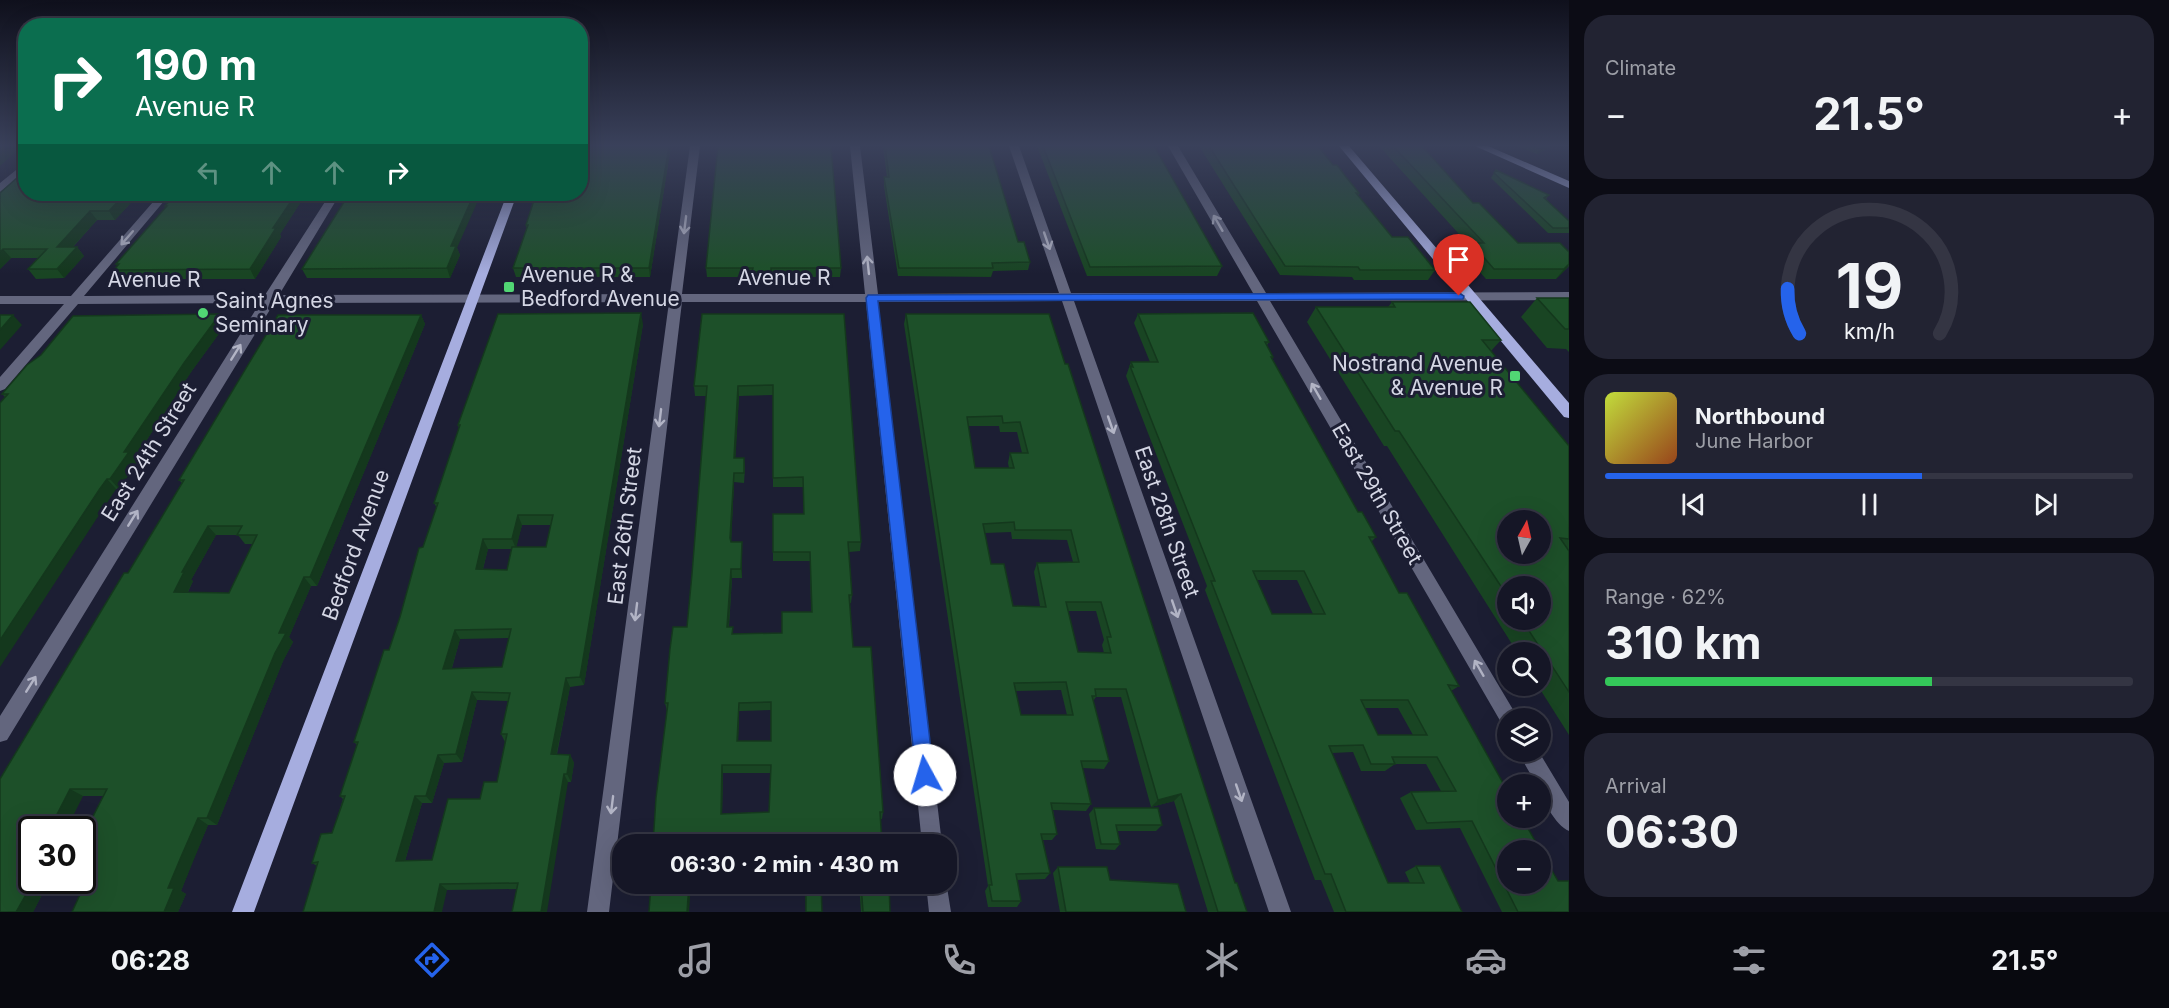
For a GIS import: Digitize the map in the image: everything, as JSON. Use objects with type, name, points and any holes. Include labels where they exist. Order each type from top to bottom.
[{"type":"main road","points":[[1380,189],[1569,412]]},
{"type":"main road","name":"Bedford Avenue","points":[[243,912],[509,201]]},
{"type":"street","name":"East 26th Street","points":[[598,912],[689,189]]},
{"type":"street","points":[[860,189],[931,834]]},
{"type":"street","name":"East 28th Street","points":[[1029,189],[1280,912]]},
{"type":"street","name":"East 29th Street","points":[[1198,189],[1503,708]]},
{"type":"street","points":[[0,386],[159,201]]},
{"type":"street","name":"East 24th Street","points":[[0,734],[331,201]]},
{"type":"street","name":"Avenue R","points":[[0,300],[1569,296]]},
{"type":"street","points":[[1534,762],[1569,821]]},
{"type":"street","points":[[938,894],[940,912]]},
{"type":"building","points":[[5,189],[18,189],[18,201],[118,201],[109,211],[90,211],[57,247],[77,247],[57,269],[28,269],[47,249],[3,249],[0,252],[0,193]]},
{"type":"building","points":[[588,189],[662,189],[649,268],[513,268],[528,225],[526,225],[534,201],[588,201]]},
{"type":"building","points":[[714,189],[834,189],[841,268],[771,268],[771,271],[752,272],[753,268],[706,268]]},
{"type":"building","points":[[886,189],[1002,189],[1018,242],[1024,242],[1030,262],[992,263],[993,268],[899,268]]},
{"type":"building","points":[[1060,189],[1178,189],[1222,266],[1090,267]]},
{"type":"building","points":[[1236,189],[1356,189],[1359,193],[1356,193],[1392,237],[1408,237],[1435,270],[1360,270],[1358,267],[1285,266]]},
{"type":"building","points":[[1433,189],[1460,189],[1473,203],[1479,203],[1518,243],[1560,243],[1569,252],[1569,264],[1564,269],[1494,269],[1471,243],[1484,243]]},
{"type":"building","points":[[1511,189],[1535,189],[1549,195],[1544,198],[1569,221],[1569,228],[1553,228]]},
{"type":"building","points":[[169,201],[291,201],[250,269],[114,270],[119,264],[116,264],[167,206],[165,206]]},
{"type":"building","points":[[345,201],[471,201],[451,246],[456,246],[447,268],[302,269]]},
{"type":"building","points":[[1537,298],[1569,298],[1569,329],[1565,329]]},
{"type":"building","points":[[1392,302],[1470,302],[1501,340],[1482,340],[1569,446],[1569,539],[1560,538],[1569,551],[1569,692],[1551,664],[1551,642],[1536,642],[1529,630],[1551,630],[1551,576],[1497,576],[1497,580],[1399,431],[1395,431],[1316,307],[1395,307]]},
{"type":"building","points":[[641,313],[580,677],[566,678],[551,754],[570,755],[567,774],[564,774],[541,912],[512,912],[518,883],[440,884],[434,912],[303,912],[318,862],[312,863],[321,834],[332,833],[345,796],[340,796],[358,742],[354,742],[384,650],[389,650],[419,548],[423,547],[438,503],[434,503],[460,425],[458,425],[498,314]],"holes":[[[518,515],[553,515],[546,547],[512,547],[507,570],[476,569],[483,539],[512,539]],[[511,629],[502,667],[443,669],[455,630]],[[472,692],[510,693],[501,734],[507,734],[497,782],[484,782],[480,799],[448,799],[432,860],[396,861],[415,796],[426,796],[438,755],[456,754]]]},
{"type":"building","points":[[1253,313],[1269,342],[1265,342],[1273,357],[1271,357],[1358,512],[1362,512],[1376,537],[1369,537],[1399,593],[1407,593],[1459,686],[1448,685],[1498,774],[1497,828],[1528,828],[1535,840],[1497,840],[1497,870],[1472,821],[1427,823],[1411,792],[1456,791],[1437,757],[1392,757],[1395,764],[1371,764],[1363,745],[1329,746],[1388,883],[1424,883],[1416,866],[1440,866],[1462,912],[1346,912],[1331,874],[1325,874],[1211,581],[1215,581],[1130,366],[1133,367],[1131,362],[1158,362],[1138,314]],"holes":[[[1253,571],[1304,571],[1325,614],[1272,614]],[[1361,700],[1408,700],[1427,735],[1378,735]]]},
{"type":"building","points":[[220,314],[184,363],[124,452],[129,452],[110,479],[107,479],[99,490],[0,640],[0,403],[8,394],[2,394],[27,365],[41,355],[73,316]]},
{"type":"building","points":[[702,314],[844,314],[861,542],[848,542],[852,595],[849,595],[853,647],[871,647],[883,812],[880,812],[881,834],[654,834],[668,703],[665,703],[673,627],[687,627],[707,386],[694,386]],"holes":[[[773,385],[773,478],[803,477],[804,514],[773,514],[773,552],[810,552],[812,612],[782,612],[782,633],[732,634],[733,627],[727,627],[731,569],[741,569],[742,542],[731,542],[730,538],[734,473],[744,473],[744,458],[734,458],[738,386]],[[771,702],[771,741],[737,741],[739,703]],[[722,765],[771,765],[769,812],[721,814]]]},
{"type":"building","points":[[906,314],[1049,314],[1065,364],[1068,364],[1235,883],[1237,883],[1247,912],[1218,912],[1181,794],[1158,800],[1126,689],[1095,689],[1096,696],[1092,696],[1109,761],[1081,761],[1091,804],[1051,803],[1057,834],[1041,834],[1050,873],[1016,874],[1021,901],[992,901],[989,885],[992,885]],"holes":[[[1002,416],[1003,423],[1020,422],[1028,453],[1010,453],[1014,468],[975,468],[967,417]],[[1014,522],[1015,530],[1071,530],[1079,562],[1037,563],[1046,607],[1013,606],[1004,564],[991,564],[983,524]],[[1066,602],[1101,602],[1111,637],[1107,637],[1111,653],[1078,652]],[[1066,682],[1073,715],[1021,715],[1014,683]]]},
{"type":"building","points":[[0,315],[13,315],[0,330]]},
{"type":"building","points":[[278,315],[421,315],[310,577],[304,577],[279,633],[286,633],[275,653],[207,818],[198,818],[181,857],[168,888],[174,888],[164,912],[72,912],[80,894],[96,894],[96,816],[93,816],[107,789],[70,789],[56,816],[18,816],[18,894],[26,894],[16,912],[0,912],[0,779],[124,573],[128,573],[184,480],[179,480]],"holes":[[[208,526],[242,526],[237,535],[257,535],[229,593],[174,592],[184,572],[182,572]]]},
{"type":"building","points":[[1094,808],[1158,808],[1162,825],[1116,825],[1120,844],[1101,844]]},
{"type":"building","points":[[1058,867],[1107,867],[1110,880],[1178,884],[1186,912],[1066,912]]},
{"type":"building","points":[[1551,869],[1558,881],[1569,881],[1569,912],[1518,912],[1509,894],[1551,894]]},
{"type":"building","points":[[650,894],[688,894],[687,912],[649,912]]},
{"type":"building","points":[[806,894],[821,894],[822,912],[806,912]]},
{"type":"building","points":[[862,894],[889,894],[890,912],[863,912]]},
{"type":"place","name":"Avenue R & Bedford Avenue","points":[[509,287]]},
{"type":"place","name":"Saint Agnes Seminary","points":[[203,313]]},
{"type":"place","name":"Nostrand Avenue & Avenue R","points":[[1515,376]]},
{"type":"route","points":[[925,775],[872,298],[1459,296]]}]
